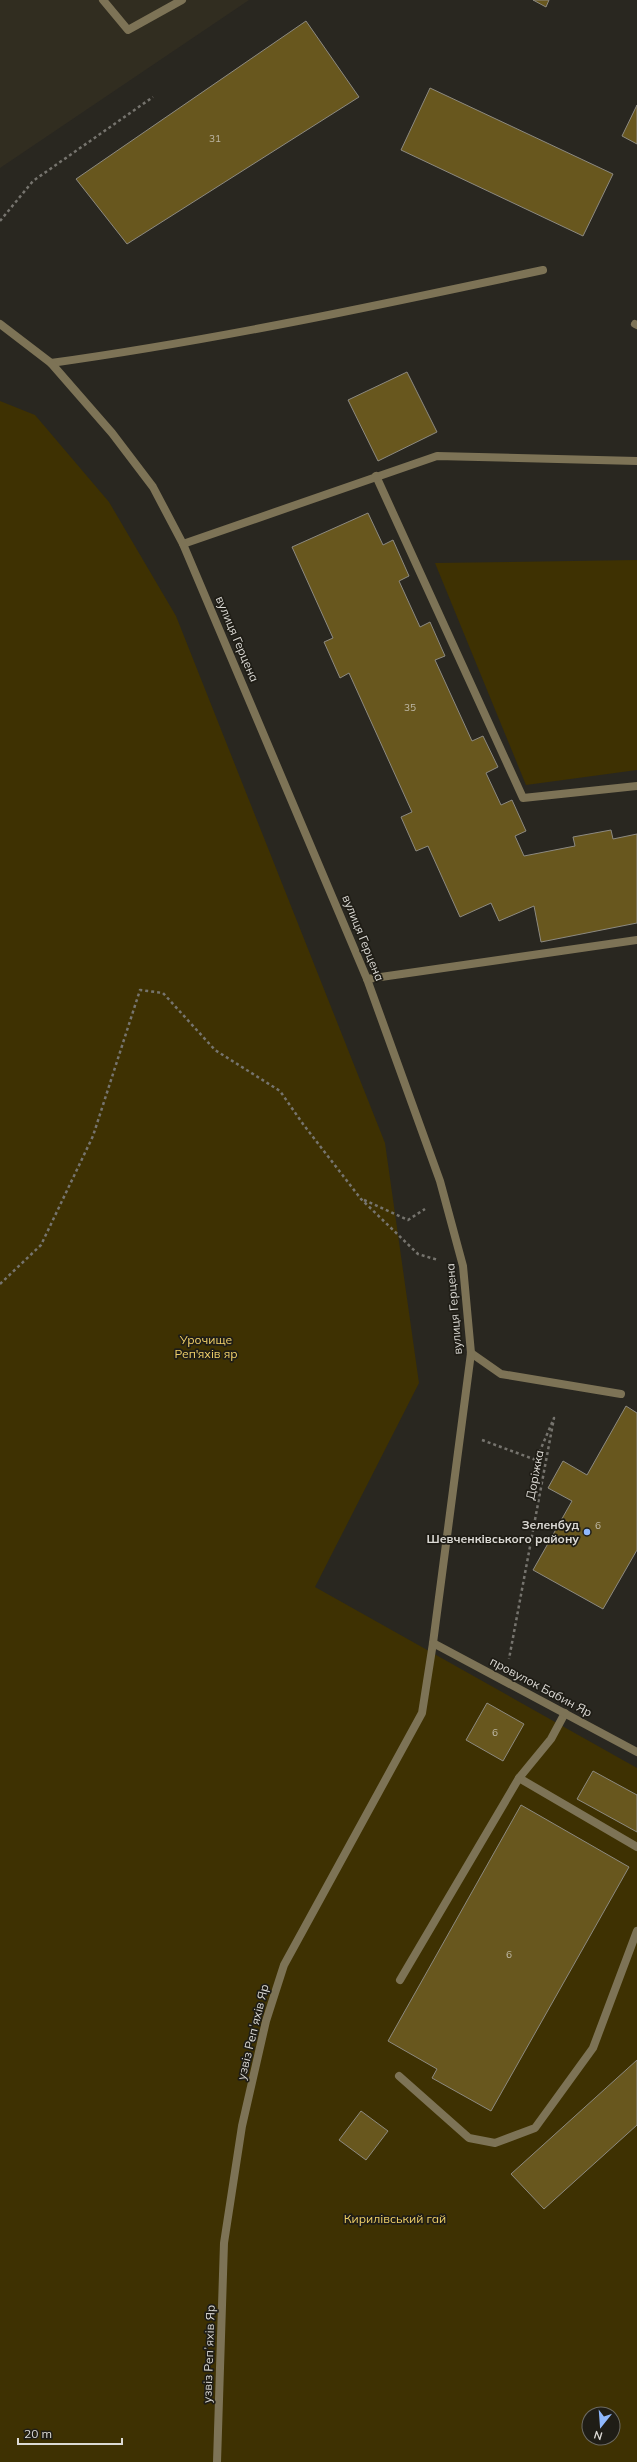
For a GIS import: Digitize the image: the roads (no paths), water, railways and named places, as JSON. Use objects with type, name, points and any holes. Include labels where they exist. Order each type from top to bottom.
[{"type":"street","points":[[103,0],[128,30],[182,0]]},
{"type":"street","points":[[51,363],[138,351],[321,318],[543,270]]},
{"type":"street","name":"вулиця Герцена","points":[[0,324],[51,363],[112,433],[153,487],[183,544],[367,979],[444,1197],[463,1266],[471,1353],[433,1643]]},
{"type":"street","points":[[183,544],[376,476],[438,456],[637,461]]},
{"type":"street","points":[[376,476],[523,798],[637,786]]},
{"type":"street","points":[[367,979],[637,940]]},
{"type":"street","points":[[471,1353],[501,1374],[621,1394]]},
{"type":"street","name":"провулок Бабин Яр","points":[[433,1643],[637,1752]]},
{"type":"street","name":"узвіз Репʼяхів Яр","points":[[217,2462],[224,2244],[242,2126],[266,2021],[284,1965],[422,1713],[433,1643]]},
{"type":"street","points":[[400,1980],[519,1778],[551,1738],[565,1713]]},
{"type":"street","points":[[519,1778],[637,1847]]},
{"type":"street","points":[[399,2076],[469,2138],[495,2143],[535,2128],[593,2048],[637,1931]]},
{"type":"place","name":"Зеленбуд Шевченківського району","points":[[587,1532]]},
{"type":"park label","name":"Урочище Реп'яхів яр","points":[[206,1347]]},
{"type":"park label","name":"Кирилівський гай","points":[[395,2219]]}]
